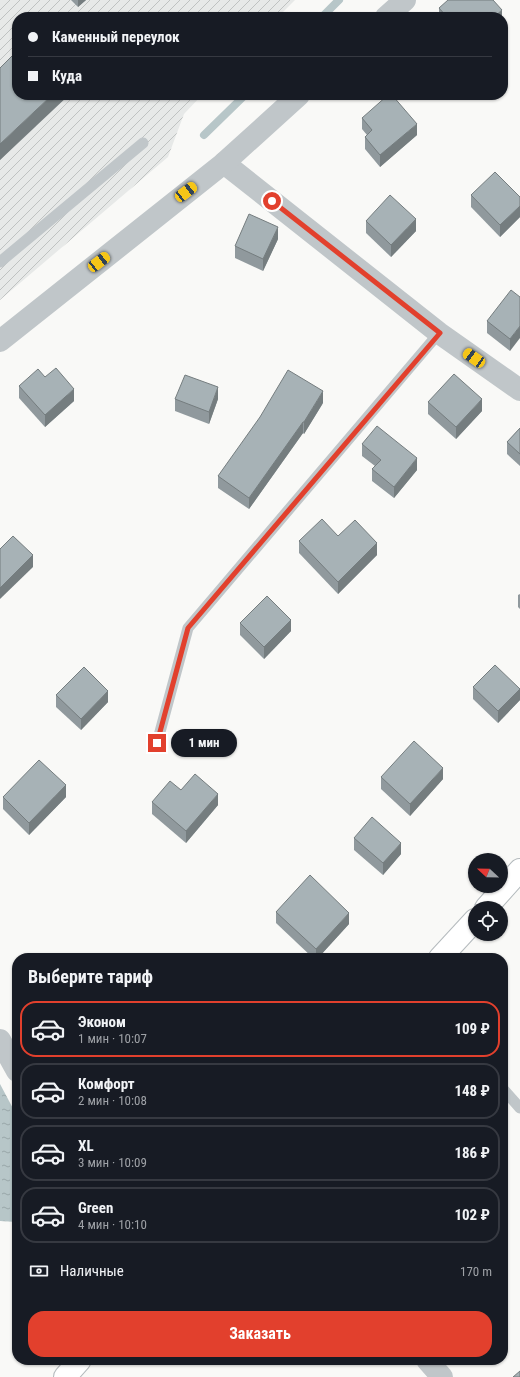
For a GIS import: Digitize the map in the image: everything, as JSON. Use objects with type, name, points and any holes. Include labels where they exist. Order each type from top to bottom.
[{"type":"main road","points":[[492,901],[520,870]]},
{"type":"main road","points":[[445,953],[468,928]]},
{"type":"main road","points":[[65,1377],[76,1365]]},
{"type":"street","points":[[392,12],[405,0]]},
{"type":"street","points":[[0,341],[224,163],[293,100]]},
{"type":"street","points":[[224,163],[440,333],[520,390]]},
{"type":"street","points":[[0,1040],[12,1062]]},
{"type":"street","points":[[432,1365],[442,1377]]},
{"type":"lane","points":[[0,262],[143,143]]},
{"type":"lane","points":[[157,743],[188,628],[440,333]]},
{"type":"lane","points":[[508,1095],[520,1108]]},
{"type":"shaded area","points":[[0,0],[295,0],[283,12],[12,12],[12,100],[197,100],[184,114],[168,157],[0,300]]},
{"type":"water","points":[[0,1084],[12,1107],[12,1222],[0,1221]]},
{"type":"building","points":[[448,0],[493,0],[502,10],[500,12],[443,12],[439,8]]},
{"type":"building","points":[[12,56],[12,100],[47,100],[0,144],[0,68]]},
{"type":"building","points":[[382,100],[396,100],[417,124],[380,155],[365,137],[372,130],[362,118]]},
{"type":"building","points":[[495,172],[520,197],[520,206],[500,225],[471,195]]},
{"type":"building","points":[[390,195],[416,219],[391,245],[366,221]]},
{"type":"building","points":[[249,214],[278,227],[263,259],[235,246]]},
{"type":"building","points":[[511,290],[520,297],[520,326],[510,339],[487,321]]},
{"type":"building","points":[[56,368],[74,389],[45,415],[19,386],[38,369],[45,377]]},
{"type":"building","points":[[288,370],[323,391],[304,422],[249,498],[218,476],[260,417]]},
{"type":"building","points":[[454,374],[482,399],[456,427],[428,402]]},
{"type":"building","points":[[185,375],[218,387],[209,412],[175,399]]},
{"type":"building","points":[[377,426],[417,458],[394,487],[372,469],[381,460],[362,444]]},
{"type":"building","points":[[520,428],[520,454],[507,442]]},
{"type":"building","points":[[322,519],[338,536],[355,520],[377,543],[338,582],[299,541]]},
{"type":"building","points":[[13,536],[33,555],[0,588],[0,549]]},
{"type":"building","points":[[267,596],[291,620],[264,647],[240,623]]},
{"type":"building","points":[[495,665],[520,689],[498,711],[473,687]]},
{"type":"building","points":[[84,667],[108,691],[81,719],[56,695]]},
{"type":"building","points":[[414,741],[443,768],[410,804],[381,777]]},
{"type":"building","points":[[39,760],[66,785],[29,823],[3,797]]},
{"type":"building","points":[[195,774],[218,794],[186,831],[152,802],[170,781],[181,790]]},
{"type":"building","points":[[372,817],[401,843],[383,863],[354,838]]},
{"type":"building","points":[[310,875],[349,913],[316,949],[276,912]]},
{"type":"building","points":[[520,1371],[520,1377],[513,1377]]},
{"type":"waterway","points":[[327,12],[339,0]]},
{"type":"waterway","points":[[204,135],[240,100]]},
{"type":"route","points":[[157,743],[188,628],[440,333],[272,201]]}]
